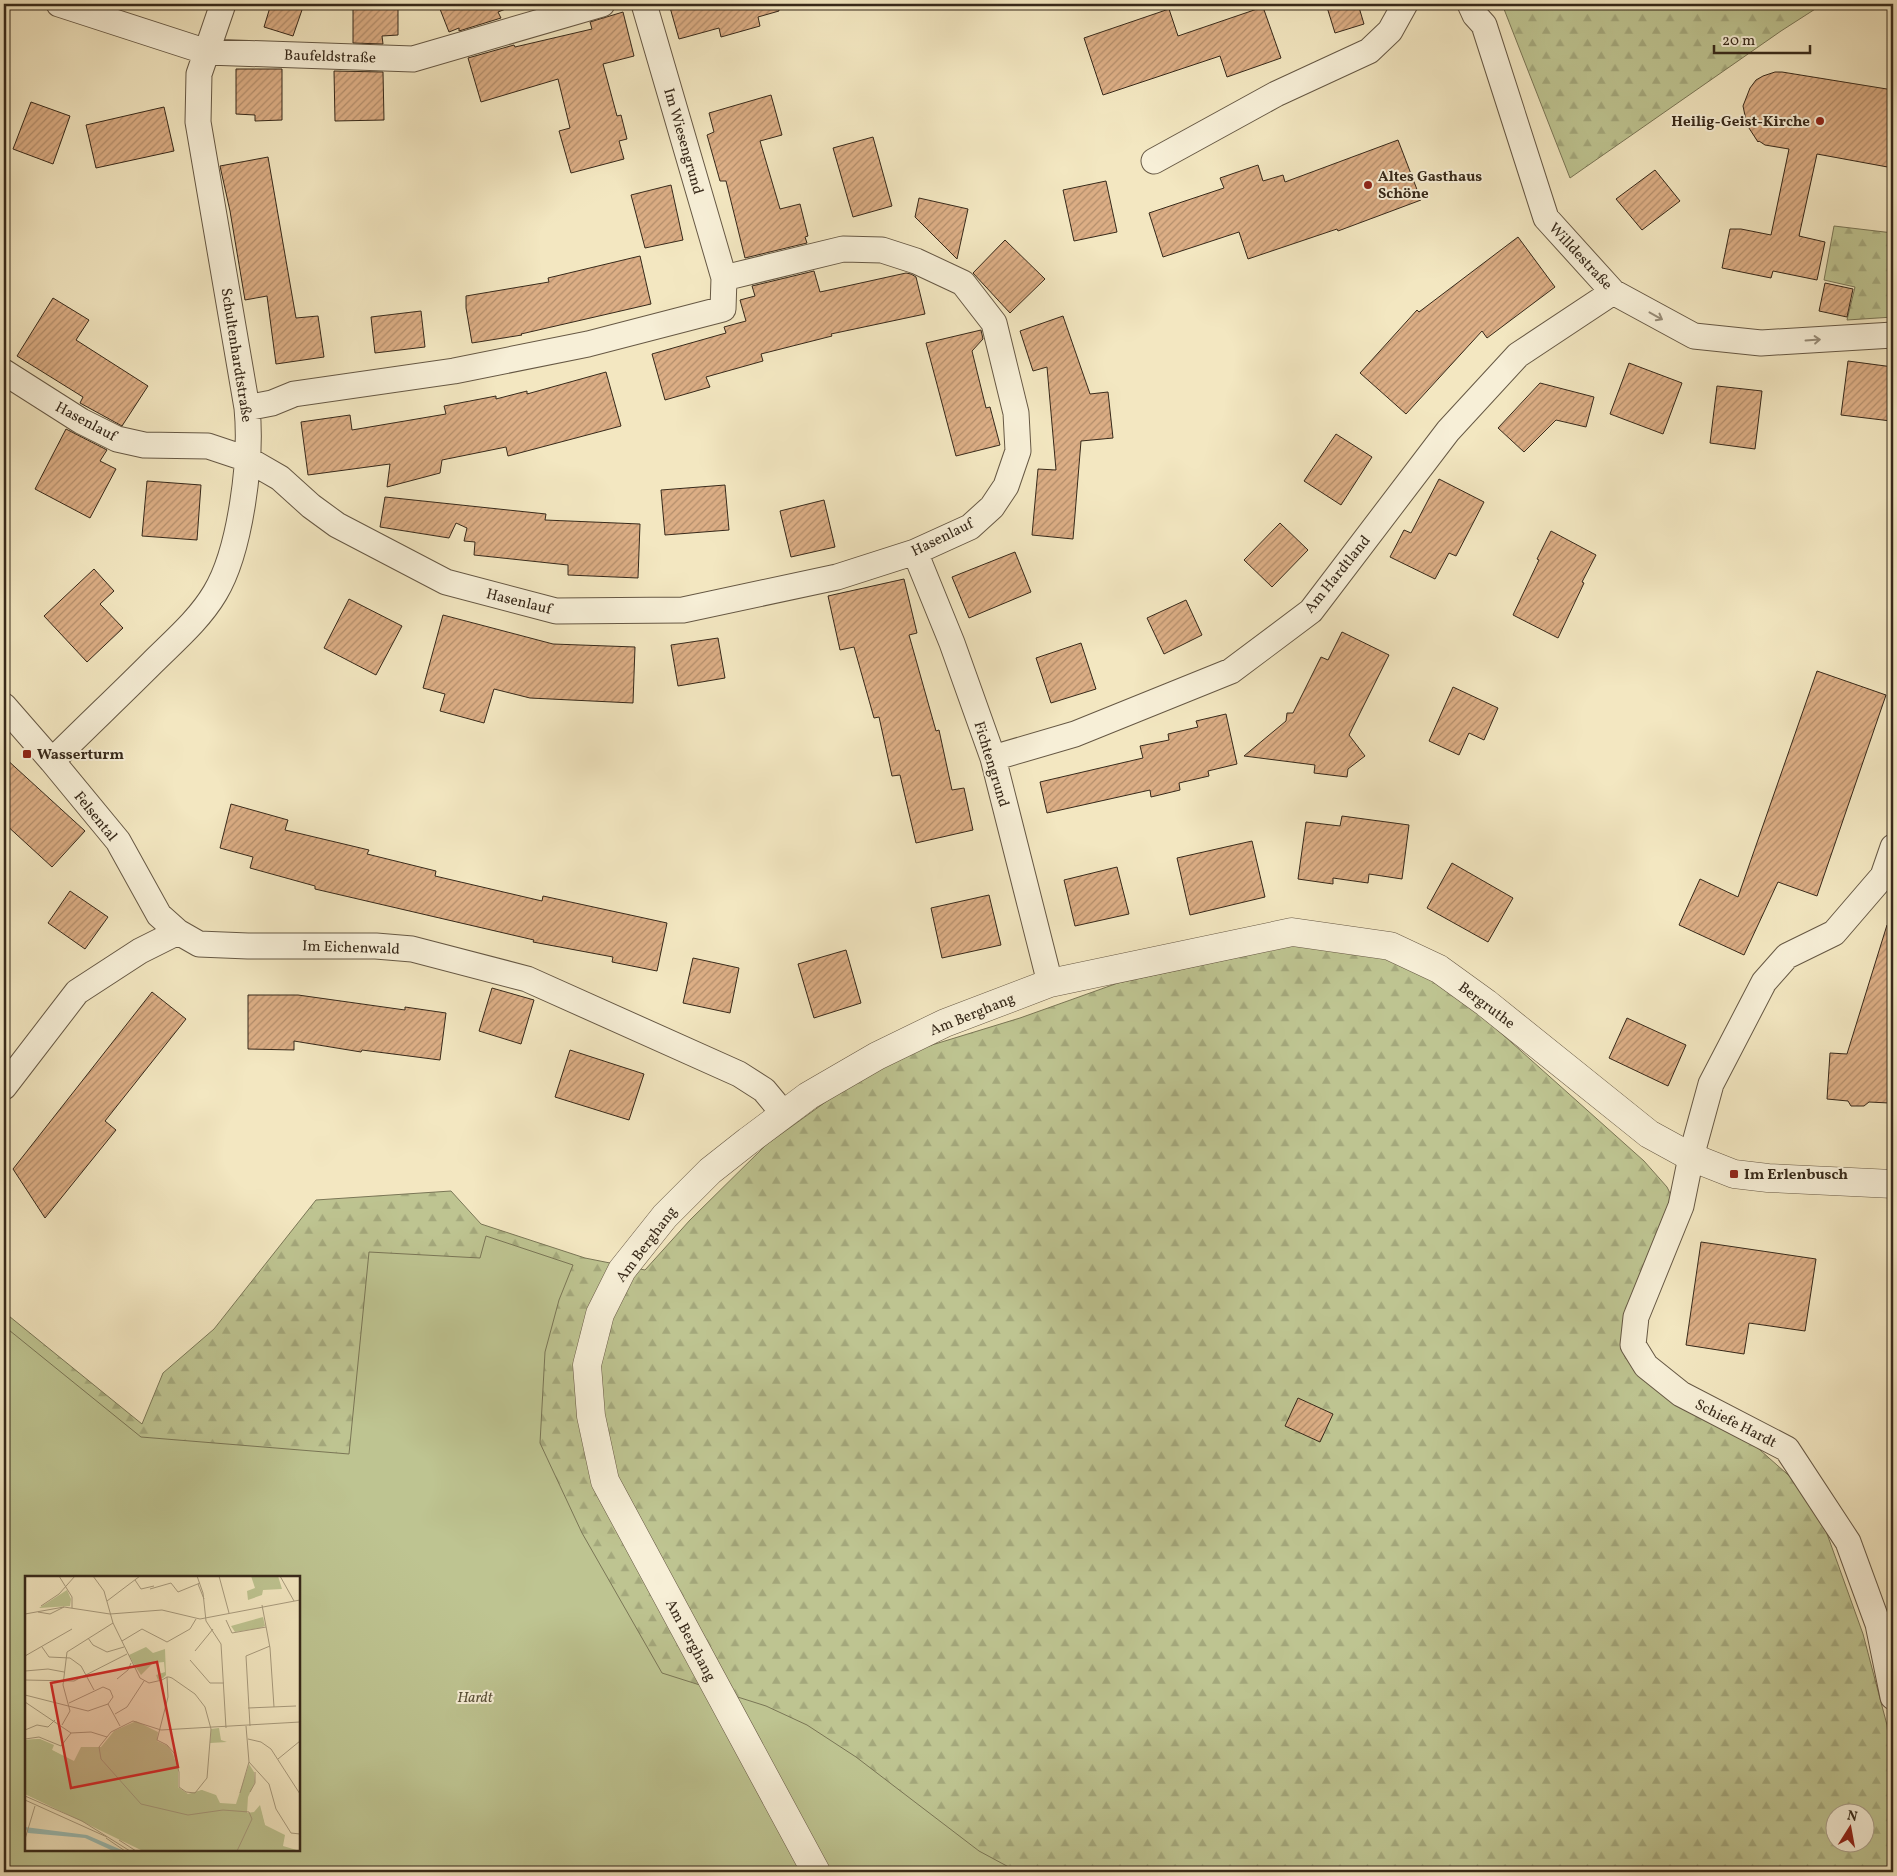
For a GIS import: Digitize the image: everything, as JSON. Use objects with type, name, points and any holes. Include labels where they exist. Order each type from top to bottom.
[{"type":"street","name":"Baufeldstraße","points":[[59,4],[207,52],[413,59],[602,4]]},
{"type":"street","name":"Schultenhardtstraße","points":[[52,761],[203,611],[226,572],[233,549],[250,432],[198,122],[199,74],[223,4]]},
{"type":"street","name":"Im Wiesengrund","points":[[644,4],[724,278]]},
{"type":"street","points":[[1154,161],[1276,94],[1369,51],[1390,31],[1404,4]]},
{"type":"street","name":"Willdestraße","points":[[1470,4],[1475,15],[1484,25],[1546,218],[1613,292],[1694,336],[1761,343],[1893,335]]},
{"type":"street","name":"Hasenlauf","points":[[4,372],[81,421],[117,439],[144,445],[208,446],[247,460],[280,478],[311,506],[337,525],[446,582],[556,611],[683,610],[837,578],[915,552],[970,527],[992,507],[1006,486],[1018,451],[1016,413],[994,322],[963,283],[916,261],[882,250],[843,249],[724,278]]},
{"type":"street","points":[[247,408],[272,403],[294,394],[454,371],[588,344],[716,311],[723,309],[724,278]]},
{"type":"street","name":"Am Hardtland","points":[[993,758],[1075,734],[1231,671],[1239,665],[1310,611],[1448,431],[1518,355],[1613,292]]},
{"type":"street","name":"Fichtengrund","points":[[915,552],[952,643],[993,758],[1050,983]]},
{"type":"street","name":"Felsental","points":[[4,706],[118,841],[159,915],[178,932]]},
{"type":"street","points":[[1691,1156],[1711,1084],[1764,982],[1787,956],[1834,933],[1883,876],[1893,847]]},
{"type":"street","points":[[4,1087],[77,992],[140,951],[178,932]]},
{"type":"street","name":"Im Eichenwald","points":[[178,932],[199,944],[376,946],[412,949],[527,979],[739,1074],[764,1090],[784,1114]]},
{"type":"street","name":"Bergruthe","points":[[1050,983],[1292,932],[1390,946],[1447,975],[1486,1003],[1649,1134],[1691,1156],[1734,1174],[1768,1178],[1893,1184]]},
{"type":"street","name":"Am Berghang","points":[[816,1872],[605,1480],[591,1416],[587,1366],[600,1314],[622,1270],[665,1216],[683,1197],[725,1159],[808,1096],[877,1056],[945,1024],[1050,983]]},
{"type":"street","name":"Schiefe Hardt","points":[[1691,1156],[1681,1206],[1636,1317],[1633,1345],[1646,1366],[1681,1394],[1787,1449],[1848,1542],[1878,1624],[1893,1697]]},
{"type":"green space","points":[[1502,4],[1823,4],[1781,31],[1570,178]]},
{"type":"green space","points":[[1858,4],[1893,4],[1893,9]]},
{"type":"green space","points":[[1834,226],[1893,233],[1893,317],[1847,320],[1855,287],[1824,280]]},
{"type":"green space","points":[[1295,945],[1385,957],[1455,992],[1644,1161],[1667,1187],[1673,1199],[1623,1335],[1625,1357],[1652,1387],[1751,1442],[1795,1481],[1826,1531],[1863,1634],[1887,1725],[1893,1787],[1893,1872],[4,1872],[4,1312],[142,1424],[163,1373],[214,1329],[316,1200],[451,1191],[481,1224],[585,1258],[645,1270],[690,1220],[766,1145],[849,1085],[922,1048],[1020,1018],[1118,983]]},
{"type":"green space","name":"Hardt","points":[[486,1236],[573,1265],[559,1300],[545,1352],[540,1443],[582,1533],[662,1673],[766,1706],[807,1725],[856,1757],[979,1851],[1018,1872],[4,1872],[4,1326],[141,1437],[349,1454],[369,1252],[480,1258]]},
{"type":"building","points":[[271,4],[304,4],[293,36],[264,27]]},
{"type":"building","points":[[353,4],[398,4],[398,35],[382,36],[383,44],[353,43]]},
{"type":"building","points":[[438,4],[516,5],[498,12],[501,18],[459,31],[459,28],[449,32]]},
{"type":"building","points":[[669,4],[778,4],[779,11],[758,17],[760,26],[721,37],[719,28],[679,39]]},
{"type":"building","points":[[1326,4],[1358,4],[1364,24],[1335,33]]},
{"type":"building","points":[[1263,7],[1281,58],[1227,77],[1220,56],[1103,95],[1084,38],[1169,9],[1178,36]]},
{"type":"building","points":[[623,12],[634,56],[603,64],[617,116],[621,115],[627,139],[619,141],[624,159],[571,173],[559,131],[570,128],[558,79],[481,102],[468,58],[514,45],[515,47],[592,29],[590,22]]},
{"type":"building","points":[[236,69],[282,69],[282,120],[255,121],[255,115],[236,114]]},
{"type":"building","points":[[334,71],[383,72],[384,120],[335,121]]},
{"type":"building","name":"Heilig-Geist-Kirche","points":[[1775,72],[1893,90],[1893,168],[1817,154],[1799,236],[1825,242],[1817,280],[1773,271],[1771,278],[1722,268],[1730,229],[1741,229],[1771,235],[1789,149],[1758,142],[1747,125],[1743,106],[1750,88],[1756,80]]},
{"type":"building","points":[[771,95],[782,135],[760,141],[780,209],[800,204],[808,236],[805,237],[807,243],[745,258],[726,181],[720,181],[707,135],[714,132],[709,113]]},
{"type":"building","points":[[31,102],[70,116],[53,164],[13,149]]},
{"type":"building","points":[[164,107],[174,151],[96,168],[86,125]]},
{"type":"building","points":[[873,137],[892,206],[853,217],[833,148]]},
{"type":"building","points":[[1398,140],[1421,200],[1338,231],[1337,229],[1248,259],[1239,232],[1163,257],[1149,213],[1224,188],[1220,178],[1258,165],[1263,181],[1283,175],[1285,182]]},
{"type":"building","points":[[268,157],[296,318],[318,316],[324,357],[276,364],[267,296],[245,300],[230,211],[220,166]]},
{"type":"building","points":[[1655,170],[1680,201],[1642,230],[1616,199]]},
{"type":"building","points":[[1106,181],[1117,232],[1074,241],[1063,190]]},
{"type":"building","points":[[671,185],[683,240],[645,248],[631,195]]},
{"type":"building","points":[[919,198],[968,209],[957,259],[915,217]]},
{"type":"building","points":[[1518,237],[1555,287],[1487,338],[1482,331],[1406,414],[1360,373],[1417,310],[1419,312]]},
{"type":"building","points":[[1005,240],[1045,279],[1010,313],[973,273]]},
{"type":"building","points":[[640,256],[651,304],[522,335],[472,343],[466,308],[466,296],[549,282],[548,278]]},
{"type":"building","points":[[814,271],[820,292],[906,273],[911,274],[916,277],[925,314],[831,334],[832,336],[761,354],[763,361],[706,377],[710,387],[665,400],[652,354],[726,333],[724,327],[746,321],[740,300],[755,296],[752,286]]},
{"type":"building","points":[[1825,283],[1853,289],[1847,317],[1819,311]]},
{"type":"building","points":[[53,298],[89,320],[76,340],[148,386],[122,426],[80,403],[83,397],[17,356]]},
{"type":"building","points":[[421,311],[425,347],[375,353],[371,317]]},
{"type":"building","points":[[1063,316],[1090,394],[1108,392],[1113,438],[1081,441],[1073,539],[1032,535],[1038,469],[1056,470],[1047,367],[1033,371],[1020,331]]},
{"type":"building","points":[[981,330],[983,339],[972,351],[986,408],[990,407],[1000,445],[956,456],[926,343]]},
{"type":"building","points":[[1848,361],[1893,367],[1891,421],[1841,415]]},
{"type":"building","points":[[1629,363],[1682,383],[1663,434],[1610,414]]},
{"type":"building","points":[[606,372],[621,426],[508,456],[506,447],[442,460],[440,473],[387,487],[390,464],[308,475],[301,422],[350,415],[352,430],[446,414],[444,406],[496,396],[496,399],[527,391],[527,394]]},
{"type":"building","points":[[1540,383],[1594,397],[1586,427],[1556,420],[1524,452],[1498,428]]},
{"type":"building","points":[[1717,386],[1762,391],[1755,449],[1710,443]]},
{"type":"building","points":[[66,429],[107,450],[100,461],[116,469],[90,518],[35,489]]},
{"type":"building","points":[[1336,434],[1372,457],[1341,505],[1304,481]]},
{"type":"building","points":[[1439,479],[1484,502],[1456,556],[1449,553],[1435,579],[1390,557],[1404,530],[1411,533]]},
{"type":"building","points":[[147,481],[201,485],[197,540],[142,536]]},
{"type":"building","points":[[725,485],[729,530],[665,535],[661,490]]},
{"type":"building","points":[[385,497],[546,514],[545,520],[640,524],[638,578],[568,575],[568,565],[474,555],[475,542],[464,541],[467,528],[456,523],[449,538],[380,527]]},
{"type":"building","points":[[824,500],[835,547],[791,557],[780,511]]},
{"type":"building","points":[[1280,523],[1308,550],[1272,587],[1244,560]]},
{"type":"building","points":[[1551,531],[1596,555],[1558,638],[1513,615]]},
{"type":"building","points":[[1015,552],[1031,592],[969,618],[952,577]]},
{"type":"building","points":[[94,569],[114,591],[100,604],[123,628],[87,662],[44,616]]},
{"type":"building","points":[[904,579],[917,633],[909,635],[936,731],[939,730],[952,790],[964,788],[973,830],[916,843],[900,775],[892,776],[879,717],[874,718],[854,647],[840,650],[828,596]]},
{"type":"building","points":[[349,599],[402,626],[376,675],[324,648]]},
{"type":"building","points":[[1186,600],[1202,635],[1164,654],[1147,618]]},
{"type":"building","points":[[443,615],[553,644],[635,647],[633,703],[530,698],[494,689],[484,723],[440,711],[445,694],[423,688]]},
{"type":"building","points":[[1342,632],[1389,655],[1349,735],[1365,756],[1348,769],[1347,777],[1314,773],[1315,765],[1244,756],[1286,721],[1287,713],[1293,713],[1321,657],[1328,660]]},
{"type":"building","points":[[718,638],[725,678],[678,686],[671,645]]},
{"type":"building","points":[[1081,643],[1096,689],[1051,703],[1036,658]]},
{"type":"building","points":[[1817,671],[1886,695],[1817,896],[1778,882],[1744,955],[1679,925],[1700,879],[1738,897]]},
{"type":"building","points":[[1453,687],[1498,708],[1484,740],[1469,733],[1459,755],[1429,741]]},
{"type":"building","points":[[1226,714],[1237,764],[1208,771],[1209,776],[1179,783],[1180,790],[1151,797],[1150,790],[1047,813],[1040,782],[1143,758],[1140,746],[1169,740],[1168,734],[1198,727],[1196,721]]},
{"type":"building","points":[[4,757],[85,831],[52,867],[4,823]]},
{"type":"building","points":[[231,804],[288,820],[285,830],[369,850],[367,854],[436,871],[435,876],[542,901],[543,896],[667,923],[657,971],[612,962],[613,957],[533,942],[534,940],[315,889],[315,886],[250,868],[253,857],[220,848]]},
{"type":"building","points":[[1342,816],[1409,825],[1402,879],[1369,874],[1368,883],[1333,878],[1333,884],[1298,879],[1306,822],[1340,826]]},
{"type":"building","points":[[1252,841],[1265,897],[1190,915],[1177,858]]},
{"type":"building","points":[[1452,863],[1513,898],[1488,942],[1427,908]]},
{"type":"building","points":[[1117,867],[1129,914],[1075,926],[1064,880]]},
{"type":"building","points":[[70,891],[108,917],[85,949],[48,923]]},
{"type":"building","points":[[989,895],[1001,945],[942,958],[931,908]]},
{"type":"building","points":[[1887,925],[1893,925],[1893,1030],[1889,1103],[1869,1102],[1864,1106],[1851,1106],[1848,1101],[1827,1099],[1830,1053],[1847,1054]]},
{"type":"building","points":[[846,950],[861,1003],[814,1018],[798,964]]},
{"type":"building","points":[[693,958],[739,968],[730,1013],[683,1003]]},
{"type":"building","points":[[492,988],[534,1000],[521,1044],[479,1031]]},
{"type":"building","points":[[152,992],[186,1019],[105,1121],[116,1130],[45,1218],[13,1169]]},
{"type":"building","points":[[248,995],[298,995],[405,1010],[405,1007],[446,1013],[440,1060],[362,1050],[361,1052],[294,1041],[294,1050],[248,1049]]},
{"type":"building","points":[[1627,1018],[1686,1045],[1668,1086],[1609,1058]]},
{"type":"building","points":[[570,1050],[644,1074],[629,1120],[555,1097]]},
{"type":"building","points":[[1701,1242],[1816,1259],[1805,1331],[1749,1323],[1744,1354],[1686,1345]]},
{"type":"building","points":[[1298,1398],[1333,1414],[1320,1442],[1285,1426]]},
{"type":"place","name":"Heilig-Geist-Kirche","points":[[1820,121]]},
{"type":"place","name":"Altes Gasthaus Schöne","points":[[1368,185]]},
{"type":"place","name":"Wasserturm","points":[[27,754]]},
{"type":"place","name":"Im Erlenbusch","points":[[1734,1174]]}]
